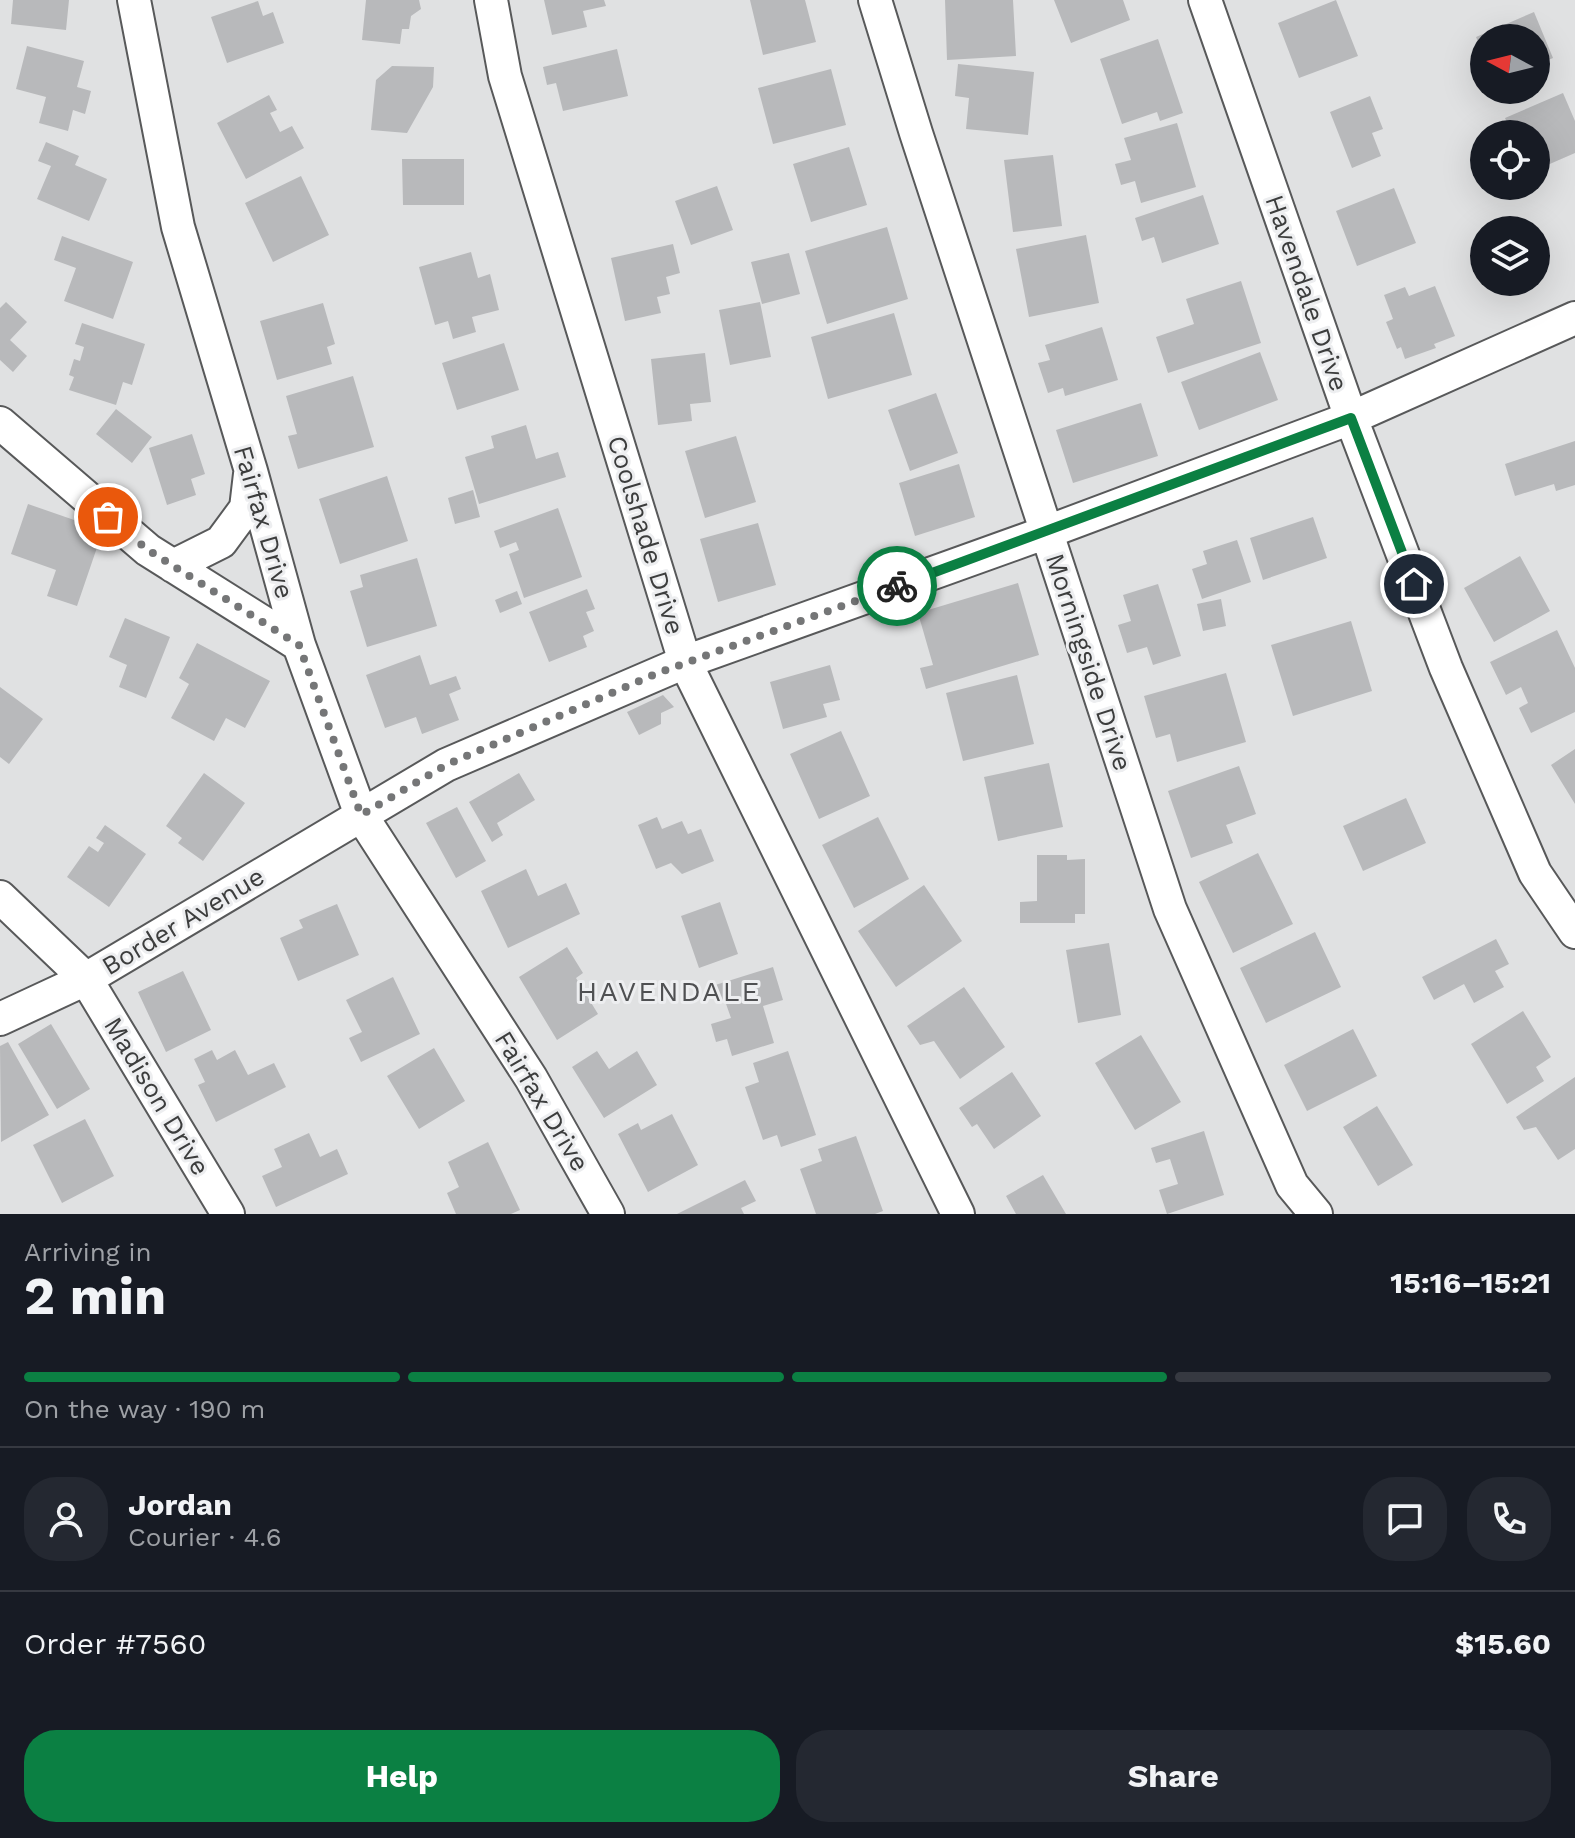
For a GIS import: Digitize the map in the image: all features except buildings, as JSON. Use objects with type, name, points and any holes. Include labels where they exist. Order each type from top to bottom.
[{"type":"street","name":"Fairfax Drive","points":[[134,0],[178,227],[299,645],[361,815],[531,1078],[608,1214]]},
{"type":"street","name":"Coolshade Drive","points":[[491,0],[505,76],[685,662],[958,1214]]},
{"type":"street","name":"Morningside Drive","points":[[875,0],[1170,909],[1292,1185],[1316,1214]]},
{"type":"street","name":"Havendale Drive","points":[[1205,0],[1351,418],[1446,668],[1535,873],[1575,932]]},
{"type":"street","name":"Border Avenue","points":[[0,1019],[86,979],[446,765],[685,662],[1047,532],[1351,418],[1575,318]]},
{"type":"street","points":[[0,423],[148,550],[299,645]]},
{"type":"street","points":[[173,566],[221,542],[246,508],[251,471]]},
{"type":"street","name":"Madison Drive","points":[[0,897],[86,979],[228,1214]]},
{"type":"way so far","points":[[108,517],[148,550],[299,645],[361,815],[446,765],[658,673],[897,586]]},
{"type":"district","name":"HAVENDALE","points":[[669,991]]},
{"type":"route","points":[[897,586],[1351,418],[1414,584]]}]
